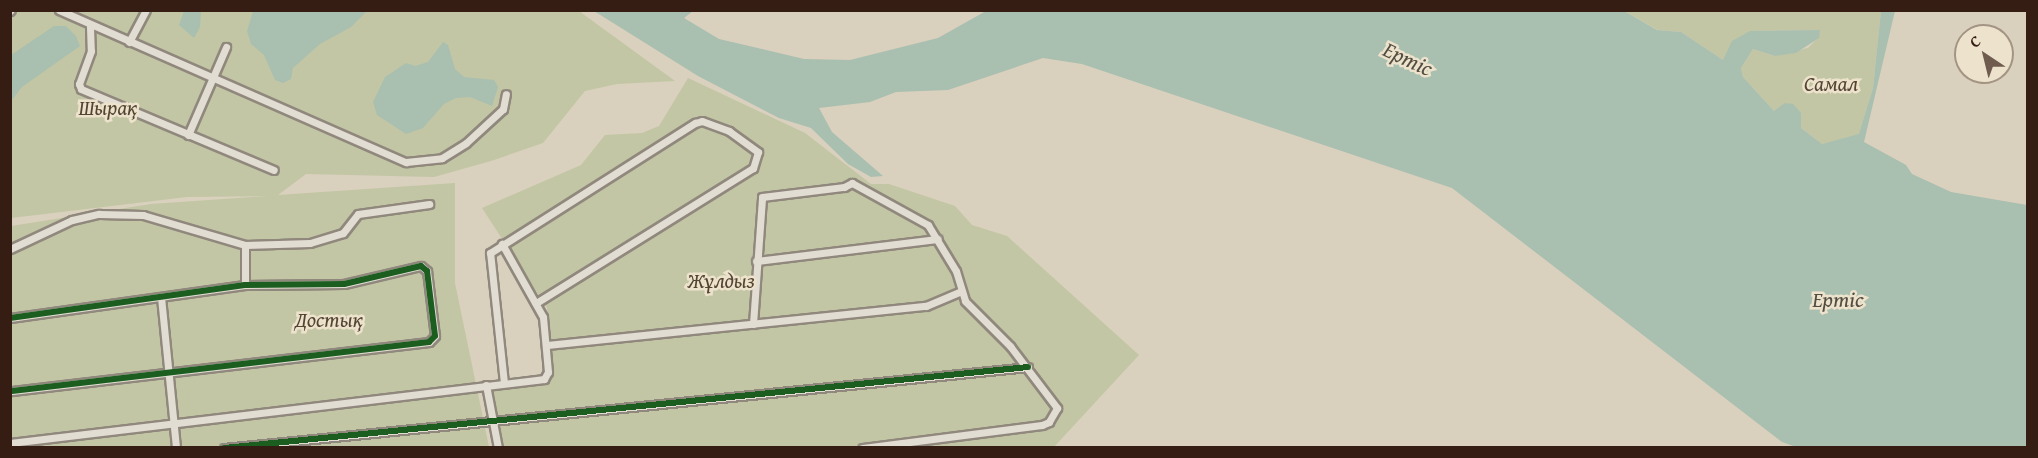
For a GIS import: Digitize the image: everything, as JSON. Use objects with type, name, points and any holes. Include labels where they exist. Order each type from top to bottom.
[{"type":"street","points":[[59,10],[90,27],[213,76],[406,162],[442,158],[466,142],[503,109],[506,94]]},
{"type":"street","points":[[129,42],[146,10]]},
{"type":"street","points":[[90,27],[91,51],[79,84],[81,89],[274,170]]},
{"type":"street","points":[[188,135],[226,47]]},
{"type":"street","points":[[504,383],[489,259],[502,244],[695,123],[702,121],[729,131],[758,152],[753,168],[536,303]]},
{"type":"street","points":[[753,324],[762,197],[844,188],[852,183],[909,212],[928,225],[956,271],[959,292],[1028,367],[1053,401],[1055,415],[1042,425],[862,447]]},
{"type":"street","points":[[10,249],[72,220],[99,214],[143,215],[245,245],[310,243],[344,232],[358,214],[429,204]]},
{"type":"street","points":[[756,261],[938,239]]},
{"type":"street","points":[[10,443],[172,421],[544,379],[548,372],[547,345],[536,303],[502,244]]},
{"type":"street","points":[[245,245],[245,285]]},
{"type":"street","points":[[10,318],[245,285],[344,284],[421,266],[427,271],[435,336],[429,342],[10,391]]},
{"type":"street","points":[[547,345],[926,306],[959,292]]},
{"type":"street","points":[[161,297],[176,447]]},
{"type":"street","points":[[224,447],[491,418],[1028,367]]},
{"type":"street","points":[[486,385],[498,447]]},
{"type":"green space","points":[[10,11],[579,11],[675,81],[617,84],[585,91],[543,143],[491,161],[434,177],[306,174],[278,195],[455,183],[455,283],[489,447],[11,447],[11,226],[151,204],[268,196],[187,197],[11,218]]},
{"type":"green space","name":"Самал","points":[[1624,11],[1881,11],[1873,88],[1859,135],[1822,144],[1801,128],[1801,113],[1774,111],[1743,77],[1741,68],[1753,49],[1775,56],[1808,48],[1818,38],[1820,30],[1750,31],[1723,60],[1681,32],[1658,30]]},
{"type":"green space","name":"Жұлдыз","points":[[688,78],[805,133],[871,184],[889,184],[955,206],[972,225],[1007,236],[1139,355],[1054,447],[498,447],[486,385],[552,378],[547,308],[482,208],[581,165],[605,135],[642,133],[659,126]]},
{"type":"water","points":[[253,10],[367,11],[351,27],[320,44],[293,68],[291,79],[283,83],[275,80],[264,55],[251,44],[247,31]]},
{"type":"water","points":[[184,11],[201,11],[200,27],[194,38],[179,25]]},
{"type":"water","name":"Ертіс","points":[[594,11],[693,11],[684,18],[719,39],[804,59],[850,60],[938,38],[986,11],[1624,11],[1657,30],[1681,32],[1723,60],[1732,41],[1750,31],[1820,30],[1819,38],[1796,53],[1775,56],[1753,49],[1741,68],[1743,77],[1774,111],[1785,103],[1793,104],[1801,113],[1801,128],[1822,144],[1859,134],[1873,88],[1881,11],[1895,11],[1864,142],[1906,165],[1912,174],[1951,192],[2027,205],[2027,447],[1799,448],[1782,442],[1452,188],[1082,64],[1043,58],[948,90],[896,92],[870,102],[819,108],[832,132],[883,176],[871,177],[848,164],[811,128],[779,118],[698,76]]},
{"type":"water","points":[[54,26],[66,26],[76,36],[80,46],[22,87],[11,101],[11,55]]},
{"type":"water","points":[[443,42],[448,45],[455,69],[464,77],[494,80],[498,87],[492,106],[470,97],[456,98],[444,104],[423,128],[406,134],[377,115],[373,102],[385,77],[406,63],[415,66],[428,62]]},
{"type":"cycle path","points":[[10,318],[245,285],[344,284],[421,266],[427,271],[435,336],[429,342],[10,391]]},
{"type":"cycle path","points":[[224,448],[1028,367]]},
{"type":"park label","name":"Шырақ","points":[[108,108]]},
{"type":"park label","name":"Достық","points":[[329,320]]}]
